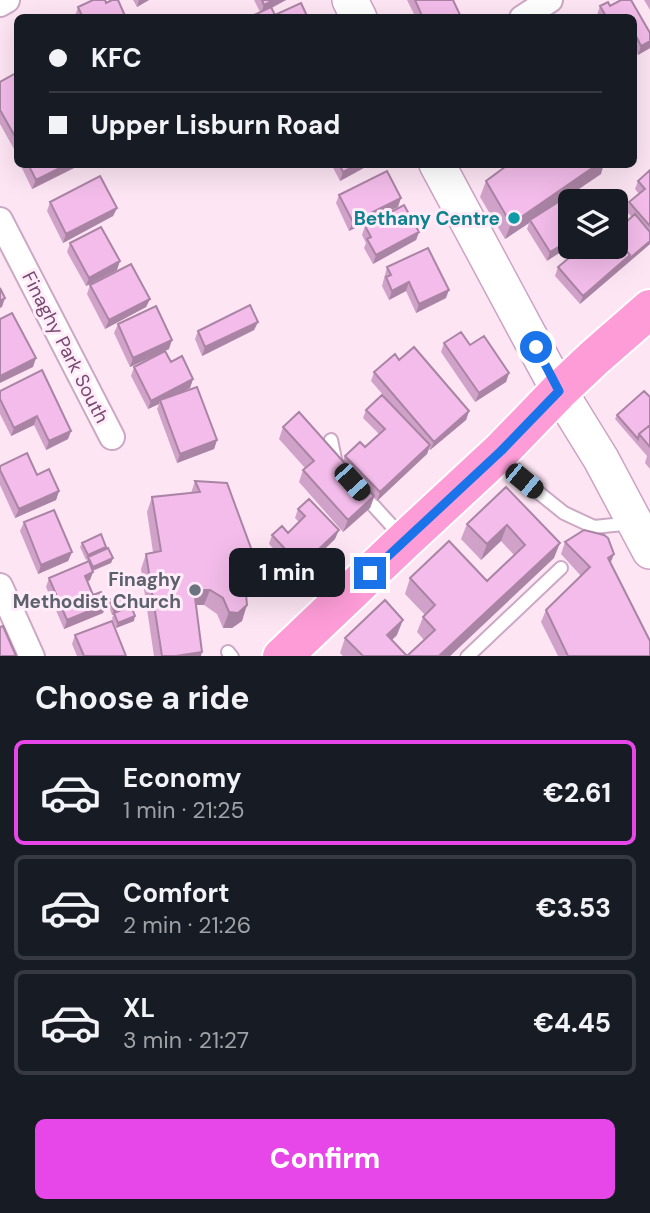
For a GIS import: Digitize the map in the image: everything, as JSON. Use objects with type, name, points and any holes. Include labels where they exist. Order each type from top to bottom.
[{"type":"main road","points":[[282,656],[501,451],[600,352],[650,309]]},
{"type":"street","points":[[0,4],[6,0]]},
{"type":"street","points":[[528,14],[550,0]]},
{"type":"street","points":[[439,168],[559,391],[601,459],[643,537]]},
{"type":"street","name":"Finaghy Park South","points":[[0,220],[112,437]]},
{"type":"street","points":[[0,586],[32,656]]},
{"type":"lane","points":[[331,440],[335,463],[405,540]]},
{"type":"lane","points":[[501,451],[524,481],[564,513],[594,527],[643,537]]},
{"type":"lane","points":[[467,656],[561,568]]},
{"type":"building","points":[[93,0],[105,0],[106,3],[118,0],[124,14],[81,14],[78,7]]},
{"type":"building","points":[[415,0],[453,0],[460,14],[421,14]]},
{"type":"building","points":[[621,0],[631,0],[650,33],[650,41],[641,46],[637,38],[637,14],[605,14],[600,6],[608,2],[610,6]]},
{"type":"building","points":[[301,3],[306,14],[277,14]]},
{"type":"building","points":[[271,7],[274,14],[256,14]]},
{"type":"building","points":[[14,74],[14,135],[0,110],[0,82]]},
{"type":"building","points":[[30,168],[60,168],[36,180]]},
{"type":"building","points":[[504,168],[592,168],[558,189],[511,224],[486,181]]},
{"type":"building","points":[[650,170],[650,226],[629,202],[645,189],[638,181]]},
{"type":"building","points":[[387,171],[401,198],[353,222],[339,195]]},
{"type":"building","points":[[100,176],[117,208],[66,234],[50,202]]},
{"type":"building","points":[[558,202],[558,247],[550,252],[530,220]]},
{"type":"building","points":[[404,205],[419,232],[376,255],[367,239],[371,237],[365,226]]},
{"type":"building","points":[[635,214],[650,232],[650,241],[629,259],[630,255],[628,220]]},
{"type":"building","points":[[101,227],[120,261],[89,278],[70,243]]},
{"type":"building","points":[[428,248],[449,290],[419,304],[409,282],[392,291],[386,277],[391,275],[387,267]]},
{"type":"building","points":[[568,259],[625,259],[583,296],[558,267]]},
{"type":"building","points":[[131,264],[150,299],[109,320],[90,285]]},
{"type":"building","points":[[0,288],[5,298],[0,301]]},
{"type":"building","points":[[250,305],[258,322],[205,347],[198,331]]},
{"type":"building","points":[[156,306],[172,340],[133,358],[118,324]]},
{"type":"building","points":[[12,313],[36,358],[0,376],[0,319]]},
{"type":"building","points":[[461,332],[470,345],[484,336],[509,373],[479,393],[444,343]]},
{"type":"building","points":[[414,347],[469,411],[434,442],[374,372],[395,354],[399,360]]},
{"type":"building","points":[[165,351],[171,362],[182,356],[193,379],[151,401],[134,367]]},
{"type":"building","points":[[42,370],[71,431],[49,441],[37,416],[14,428],[0,399],[0,391]]},
{"type":"building","points":[[197,387],[217,440],[180,454],[160,400]]},
{"type":"building","points":[[644,391],[650,397],[650,425],[639,434],[638,439],[617,415]]},
{"type":"building","points":[[382,395],[430,445],[380,492],[345,456],[360,442],[365,447],[385,429],[366,410]]},
{"type":"building","points":[[299,412],[374,496],[348,520],[303,470],[314,461],[283,427]]},
{"type":"building","points":[[650,425],[650,447],[639,434]]},
{"type":"building","points":[[27,453],[37,475],[49,469],[59,491],[19,509],[0,466]]},
{"type":"building","name":"Finaghy Methodist Church","points":[[195,481],[227,483],[255,559],[246,594],[247,605],[238,613],[229,612],[223,598],[210,590],[194,590],[202,652],[162,656],[146,554],[161,551],[152,497],[200,492]]},
{"type":"building","points":[[506,487],[560,543],[439,656],[407,656],[435,630],[423,617],[435,605],[410,578],[449,541],[487,581],[525,545],[507,525],[487,544],[467,524]]},
{"type":"building","points":[[309,499],[339,530],[301,566],[272,535],[282,526],[288,533],[305,516],[298,509]]},
{"type":"building","points":[[54,510],[72,552],[41,565],[24,522]]},
{"type":"building","points":[[584,530],[608,538],[614,554],[608,558],[650,641],[650,656],[568,656],[546,610],[590,567],[565,542]]},
{"type":"building","points":[[101,534],[106,547],[88,555],[82,543]]},
{"type":"building","points":[[108,548],[113,558],[93,567],[88,557]]},
{"type":"building","points":[[89,561],[93,572],[85,576],[93,595],[101,592],[106,604],[67,620],[49,578]]},
{"type":"building","points":[[128,592],[132,603],[114,610],[109,600]]},
{"type":"building","points":[[385,600],[403,620],[387,635],[407,656],[363,656],[345,638]]},
{"type":"building","points":[[131,606],[135,616],[118,623],[114,613]]},
{"type":"building","points":[[112,621],[126,656],[84,656],[75,635]]},
{"type":"building","points":[[3,626],[16,656],[0,656],[0,627]]},
{"type":"place","name":"Bethany Centre","points":[[514,218]]},
{"type":"place","name":"Finaghy Methodist Church","points":[[195,590]]},
{"type":"route","points":[[370,573],[501,451],[559,391],[536,347]]}]
